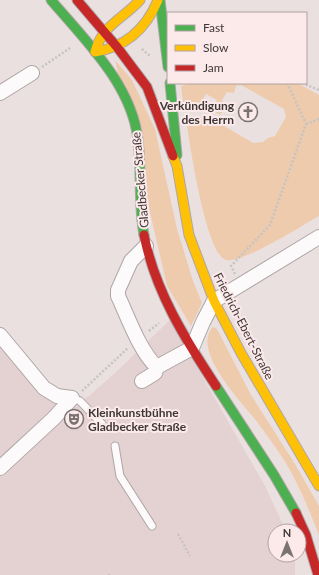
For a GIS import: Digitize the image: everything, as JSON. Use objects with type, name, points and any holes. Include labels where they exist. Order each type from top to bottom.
[{"type":"main road","name":"Gladbecker Straße","points":[[51,0],[95,52],[119,88],[134,119],[140,159],[140,207],[146,246],[154,274],[171,312],[192,348]]},
{"type":"main road","points":[[77,0],[117,47],[146,87],[177,166]]},
{"type":"main road","points":[[140,0],[134,8],[103,31],[97,40],[95,52],[107,51],[117,47],[140,31],[154,12],[159,0]]},
{"type":"main road","points":[[159,0],[167,60]]},
{"type":"main road","points":[[170,84],[177,166]]},
{"type":"main road","name":"Friedrich-Ebert-Straße","points":[[177,166],[189,235],[214,301],[241,354],[319,486]]},
{"type":"main road","points":[[192,348],[214,385],[265,461],[301,524],[318,575]]},
{"type":"street","points":[[0,94],[32,74]]},
{"type":"street","points":[[142,381],[155,373],[157,367],[192,348],[214,301],[319,237]]},
{"type":"street","points":[[146,246],[131,260],[115,291],[152,363],[157,367]]},
{"type":"street","points":[[0,335],[44,388],[57,396],[72,398]]},
{"type":"street","points":[[0,468],[54,418],[72,398]]},
{"type":"lane","points":[[72,398],[80,401],[102,424]]},
{"type":"lane","points":[[115,446],[120,476],[152,526]]},
{"type":"path","points":[[32,74],[84,39]]},
{"type":"path","points":[[240,286],[231,266],[270,225],[306,124],[287,84]]},
{"type":"path","points":[[304,84],[319,90]]},
{"type":"path","points":[[306,124],[319,119]]},
{"type":"path","points":[[72,398],[88,387],[139,339],[171,312]]},
{"type":"path","points":[[178,534],[190,556]]},
{"type":"shaded area","points":[[115,60],[132,80],[155,129],[177,229],[193,281],[202,303],[191,326],[167,286]]},
{"type":"shaded area","points":[[188,84],[299,84],[319,95],[319,216],[258,250],[234,260],[226,260],[219,253],[205,219],[186,118],[209,117],[253,143],[263,142],[268,138],[275,136],[286,117],[284,109],[241,85],[236,86],[234,93],[227,92],[222,100],[225,108],[220,115],[212,110],[217,100],[206,94],[195,112],[184,109],[181,86]]},
{"type":"shaded area","points":[[170,320],[265,486],[282,523],[267,523],[267,563],[295,563],[295,575],[0,575],[0,348],[43,389],[77,403],[89,396]]},
{"type":"shaded area","points":[[213,327],[218,331],[251,395],[295,464],[319,506],[319,535],[299,488],[284,460],[258,423],[232,391],[213,363],[208,349],[208,337]]},
{"type":"traffic: fast","points":[[51,0],[105,65],[117,82],[127,101],[134,120],[138,140],[141,211],[144,235]]},
{"type":"traffic: fast","points":[[160,0],[167,59]]},
{"type":"traffic: fast","points":[[170,84],[177,155]]},
{"type":"traffic: fast","points":[[216,386],[274,475],[296,513]]},
{"type":"traffic: slow","points":[[140,0],[108,29],[98,43],[95,52],[116,46],[134,35],[147,20],[158,0]]},
{"type":"traffic: slow","points":[[173,156],[177,166],[189,235],[214,301],[241,353],[319,486]]},
{"type":"traffic: jam","points":[[77,0],[117,47],[147,87],[173,156]]},
{"type":"traffic: jam","points":[[144,235],[156,276],[172,314],[216,386]]},
{"type":"traffic: jam","points":[[296,513],[306,535],[318,575]]},
{"type":"place","name":"Verkündigung des Herrn","points":[[248,112]]},
{"type":"place","name":"Kleinkunstbühne Gladbecker Straße","points":[[74,419]]}]
